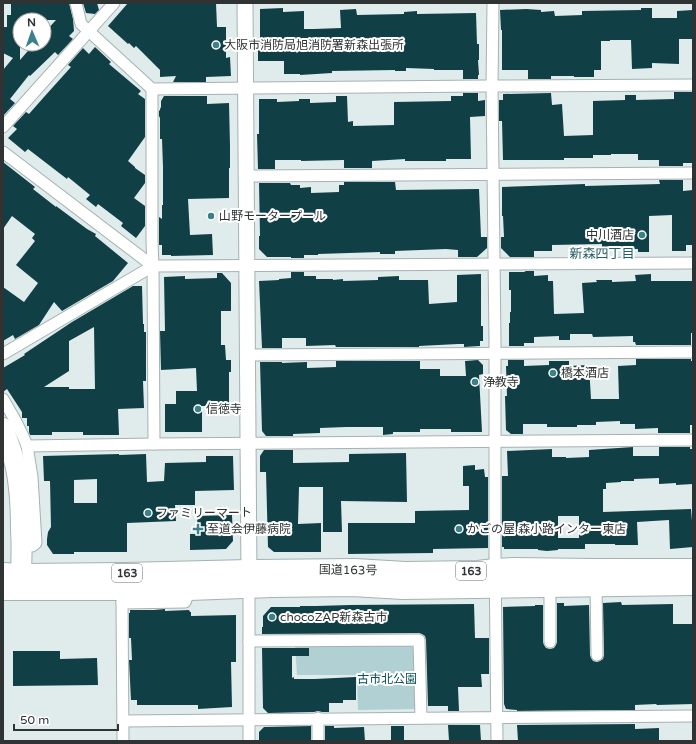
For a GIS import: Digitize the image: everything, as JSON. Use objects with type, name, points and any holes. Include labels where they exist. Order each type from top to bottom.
[{"type":"highway","points":[[3,428],[14,458],[19,484],[20,503],[27,550],[10,582]]},
{"type":"highway","name":"国道163号","points":[[10,582],[190,590],[249,579],[355,569],[412,572],[478,571],[496,578],[550,587],[693,585]]},
{"type":"highway","name":"国道163号","points":[[496,578],[693,569]]},
{"type":"highway","name":"国道163号","points":[[10,582],[124,573],[249,579]]},
{"type":"street","points":[[76,3],[81,24],[88,32],[152,89],[693,85]]},
{"type":"street","points":[[3,127],[114,3]]},
{"type":"street","points":[[245,3],[249,741]]},
{"type":"street","points":[[493,3],[492,86],[497,741]]},
{"type":"street","points":[[152,89],[154,444]]},
{"type":"street","points":[[3,152],[153,266]]},
{"type":"street","points":[[246,176],[693,173]]},
{"type":"street","points":[[3,354],[153,266],[693,263]]},
{"type":"street","points":[[247,355],[693,352]]},
{"type":"street","points":[[3,399],[27,446],[32,477],[36,543],[27,550]]},
{"type":"street","points":[[27,446],[693,440]]},
{"type":"street","points":[[596,586],[597,655]]},
{"type":"street","points":[[550,587],[550,642]]},
{"type":"street","points":[[123,741],[122,602],[185,602],[190,590]]},
{"type":"street","points":[[249,641],[419,640],[421,718]]},
{"type":"street","points":[[123,720],[693,716]]},
{"type":"street","points":[[318,718],[318,741]]},
{"type":"green space","name":"古市北公園","points":[[408,644],[416,650],[416,709],[358,710],[357,675],[297,675],[295,645]]},
{"type":"building","points":[[11,3],[69,3],[74,31],[69,36],[73,39],[58,55],[55,52],[30,76],[29,75],[10,99],[15,103],[3,116],[3,70],[13,58],[3,53],[3,27],[7,27],[7,15],[11,15]]},
{"type":"building","points":[[83,3],[97,3],[99,10],[95,14],[86,13]]},
{"type":"building","points":[[128,3],[216,3],[217,27],[226,27],[226,58],[230,57],[231,76],[206,77],[206,82],[173,82],[176,76],[160,77],[160,70],[136,46],[134,48],[129,43],[128,44],[108,26]]},
{"type":"building","points":[[283,8],[283,12],[304,11],[304,29],[341,28],[340,10],[356,9],[357,15],[404,14],[404,12],[417,11],[417,14],[476,13],[477,44],[479,44],[478,79],[463,79],[463,70],[406,68],[406,71],[332,71],[332,73],[300,75],[284,74],[284,61],[258,61],[258,46],[260,46],[260,9]]},
{"type":"building","points":[[641,8],[652,8],[652,18],[677,18],[677,11],[693,10],[693,39],[679,39],[679,64],[652,63],[652,68],[632,69],[631,40],[610,40],[601,41],[601,70],[594,70],[594,77],[551,76],[551,79],[528,79],[528,70],[502,70],[502,30],[500,10],[526,9],[541,10],[541,12],[554,11],[555,16],[582,15],[582,11],[641,10]]},
{"type":"building","points":[[95,47],[111,62],[109,64],[141,91],[138,94],[145,99],[145,137],[128,161],[145,175],[145,183],[134,198],[145,206],[145,226],[136,238],[121,226],[123,223],[98,204],[96,207],[86,199],[90,195],[68,177],[67,179],[28,149],[25,152],[8,138],[17,129],[13,126],[26,112],[29,114],[71,67],[68,65],[83,48],[89,54]]},
{"type":"building","points":[[674,92],[693,92],[693,163],[683,163],[683,166],[659,166],[659,160],[638,160],[638,154],[593,155],[593,158],[564,158],[564,160],[503,160],[502,121],[499,121],[499,100],[503,100],[503,94],[551,93],[552,105],[562,104],[564,136],[593,135],[593,101],[625,100],[625,95],[636,95],[636,100],[674,99]]},
{"type":"building","points":[[463,93],[478,93],[478,101],[485,100],[485,116],[470,117],[471,159],[446,159],[446,161],[405,161],[405,159],[372,161],[372,168],[344,168],[344,160],[275,160],[275,169],[258,169],[257,134],[259,134],[259,99],[277,99],[277,102],[310,99],[310,103],[336,102],[336,96],[347,96],[348,122],[353,121],[353,126],[394,125],[394,102],[451,101],[451,96],[463,96]]},
{"type":"building","points":[[164,96],[207,96],[207,104],[229,103],[229,198],[188,199],[190,235],[212,234],[213,255],[162,255],[162,245],[159,245],[159,217],[162,219],[163,167],[159,110],[160,111],[160,107],[161,109],[161,101]]},
{"type":"building","points":[[3,162],[35,187],[33,189],[56,207],[96,234],[95,236],[128,263],[113,281],[62,311],[54,302],[39,325],[15,339],[13,335],[3,341],[3,287],[24,302],[38,283],[16,265],[35,241],[32,238],[35,234],[12,216],[3,229]]},
{"type":"building","points":[[659,180],[683,180],[683,191],[693,190],[693,245],[686,245],[686,251],[672,251],[672,215],[649,216],[649,252],[638,252],[638,249],[621,249],[621,247],[602,248],[602,244],[552,245],[552,251],[534,251],[534,257],[510,257],[501,248],[501,237],[504,237],[502,187],[585,184],[585,186],[660,184]]},
{"type":"building","points":[[344,182],[395,182],[396,190],[479,189],[481,237],[487,237],[487,248],[477,257],[458,257],[458,250],[446,249],[395,251],[395,254],[380,254],[380,252],[318,254],[304,255],[304,258],[267,257],[259,249],[259,183],[290,183],[291,185],[300,185],[300,188],[311,187],[311,193],[339,192],[339,185],[344,185]]},
{"type":"building","points":[[524,271],[534,271],[534,276],[548,275],[548,281],[553,281],[554,314],[584,313],[582,283],[597,282],[596,280],[612,280],[612,282],[636,281],[635,275],[651,274],[651,281],[693,281],[693,333],[691,333],[691,345],[636,345],[635,342],[633,342],[633,336],[593,337],[592,334],[570,334],[570,340],[559,340],[559,336],[534,337],[534,343],[524,343],[524,346],[509,346],[511,290],[509,290],[509,272],[526,272]]},
{"type":"building","points":[[291,272],[304,272],[304,276],[316,276],[316,279],[343,279],[343,281],[378,280],[378,277],[399,276],[399,280],[428,280],[429,304],[457,302],[457,275],[481,274],[481,326],[483,326],[483,341],[480,341],[480,346],[464,347],[464,344],[458,344],[419,347],[336,347],[335,345],[306,346],[306,338],[282,338],[282,348],[262,348],[259,281],[291,278]]},
{"type":"building","points":[[217,273],[222,273],[231,283],[231,311],[221,311],[221,345],[225,345],[226,360],[231,360],[231,372],[229,372],[229,406],[202,406],[202,432],[165,432],[165,404],[176,404],[176,391],[197,391],[196,368],[161,370],[160,331],[165,331],[164,277],[185,276],[185,279],[217,278]]},
{"type":"building","points":[[133,286],[142,286],[143,324],[144,332],[146,332],[146,381],[143,381],[144,408],[118,409],[119,435],[83,435],[83,432],[52,432],[52,435],[30,435],[29,426],[27,426],[27,418],[22,418],[22,412],[7,389],[3,392],[3,368],[25,355],[24,354],[72,322]],"holes":[[[94,327],[95,389],[44,387],[69,371],[69,341]]]},
{"type":"building","points":[[636,359],[691,359],[691,361],[693,361],[693,425],[690,425],[690,433],[658,433],[658,428],[635,429],[635,424],[620,424],[620,421],[596,422],[596,425],[577,425],[577,427],[547,427],[547,424],[523,424],[523,434],[511,434],[506,430],[505,396],[507,396],[506,366],[508,366],[508,360],[524,360],[524,366],[549,365],[549,361],[569,361],[569,366],[589,365],[591,399],[619,399],[618,366],[636,365]]},
{"type":"building","points":[[478,360],[483,365],[483,374],[479,375],[482,432],[451,432],[451,429],[420,429],[420,432],[393,432],[393,434],[383,435],[383,427],[346,427],[320,428],[320,433],[293,434],[293,436],[266,436],[262,431],[260,362],[307,362],[307,368],[336,367],[336,361],[420,361],[420,369],[440,369],[440,376],[466,376],[465,361]]},
{"type":"building","points":[[633,447],[633,456],[659,456],[659,447],[690,447],[690,449],[693,449],[693,484],[659,484],[659,478],[634,479],[634,481],[606,483],[606,489],[603,489],[603,512],[691,509],[693,521],[693,547],[670,549],[669,520],[637,522],[638,545],[585,544],[585,549],[558,549],[547,551],[538,549],[504,549],[504,547],[502,547],[502,476],[508,476],[507,451],[552,449],[552,457],[566,458],[589,457],[589,450]],"holes":[[[558,516],[579,516],[579,538],[558,538]]]},
{"type":"building","points":[[264,450],[293,450],[293,463],[349,462],[349,454],[406,453],[407,502],[341,501],[342,532],[323,532],[323,487],[299,487],[298,524],[321,523],[321,552],[274,552],[268,547],[266,472],[260,472],[260,456]]},
{"type":"building","points":[[146,454],[147,482],[164,481],[165,463],[206,462],[206,456],[233,456],[234,490],[195,491],[195,505],[175,505],[176,521],[127,523],[127,552],[74,552],[74,554],[53,554],[47,545],[48,532],[51,527],[50,481],[44,481],[43,456]],"holes":[[[97,479],[97,503],[74,503],[74,480]]]},
{"type":"building","points":[[475,465],[475,470],[484,469],[485,477],[488,477],[488,548],[433,549],[433,553],[348,554],[348,523],[415,523],[415,511],[469,510],[469,486],[463,486],[463,466]]},
{"type":"building","points":[[232,515],[233,541],[226,549],[190,550],[190,534],[198,534],[197,516]]},
{"type":"building","points":[[621,602],[622,605],[673,604],[673,624],[693,624],[693,704],[635,705],[635,710],[517,711],[506,709],[504,704],[503,607],[543,605],[543,642],[546,648],[550,649],[554,648],[557,642],[557,603],[564,603],[564,606],[589,605],[590,655],[593,661],[597,662],[603,659],[604,655],[603,603]]},
{"type":"building","points":[[474,604],[475,638],[489,638],[489,674],[481,674],[482,687],[458,687],[459,711],[448,711],[448,706],[428,706],[426,640],[425,636],[422,634],[262,634],[263,616],[271,607]]},
{"type":"building","points":[[165,609],[165,611],[189,610],[191,612],[191,616],[236,615],[236,662],[231,662],[232,707],[198,709],[198,705],[137,705],[137,700],[131,700],[129,660],[132,660],[131,638],[129,638],[130,610]]},
{"type":"building","points":[[262,648],[309,648],[309,656],[292,656],[292,678],[315,679],[356,677],[356,700],[343,700],[343,703],[329,703],[329,712],[268,713],[263,708]]},
{"type":"building","points":[[13,651],[60,651],[60,659],[97,658],[98,685],[13,686]]},
{"type":"building","points":[[635,724],[635,729],[659,728],[659,741],[518,741],[517,725]]},
{"type":"building","points":[[448,725],[480,725],[481,741],[449,741]]},
{"type":"building","points":[[311,726],[311,741],[259,741],[259,732],[264,727]]},
{"type":"building","points":[[325,726],[334,726],[334,728],[364,727],[365,741],[325,741]]},
{"type":"building","points":[[391,726],[404,726],[404,741],[391,741]]},
{"type":"place","name":"大阪市消防局旭消防署新森出張所","points":[[216,45]]},
{"type":"place","name":"山野モータープール","points":[[211,216]]},
{"type":"place","name":"中川酒店","points":[[642,235]]},
{"type":"place","name":"橋本酒店","points":[[553,373]]},
{"type":"place","name":"浄教寺","points":[[475,382]]},
{"type":"place","name":"信徳寺","points":[[198,409]]},
{"type":"place","name":"ファミリーマート","points":[[148,513]]},
{"type":"place","name":"至道会伊藤病院","points":[[198,529]]},
{"type":"place","name":"かごの屋 森小路インター東店","points":[[459,529]]},
{"type":"place","name":"chocoZAP新森古市","points":[[272,617]]},
{"type":"district","name":"新森四丁目","points":[[602,253]]}]
